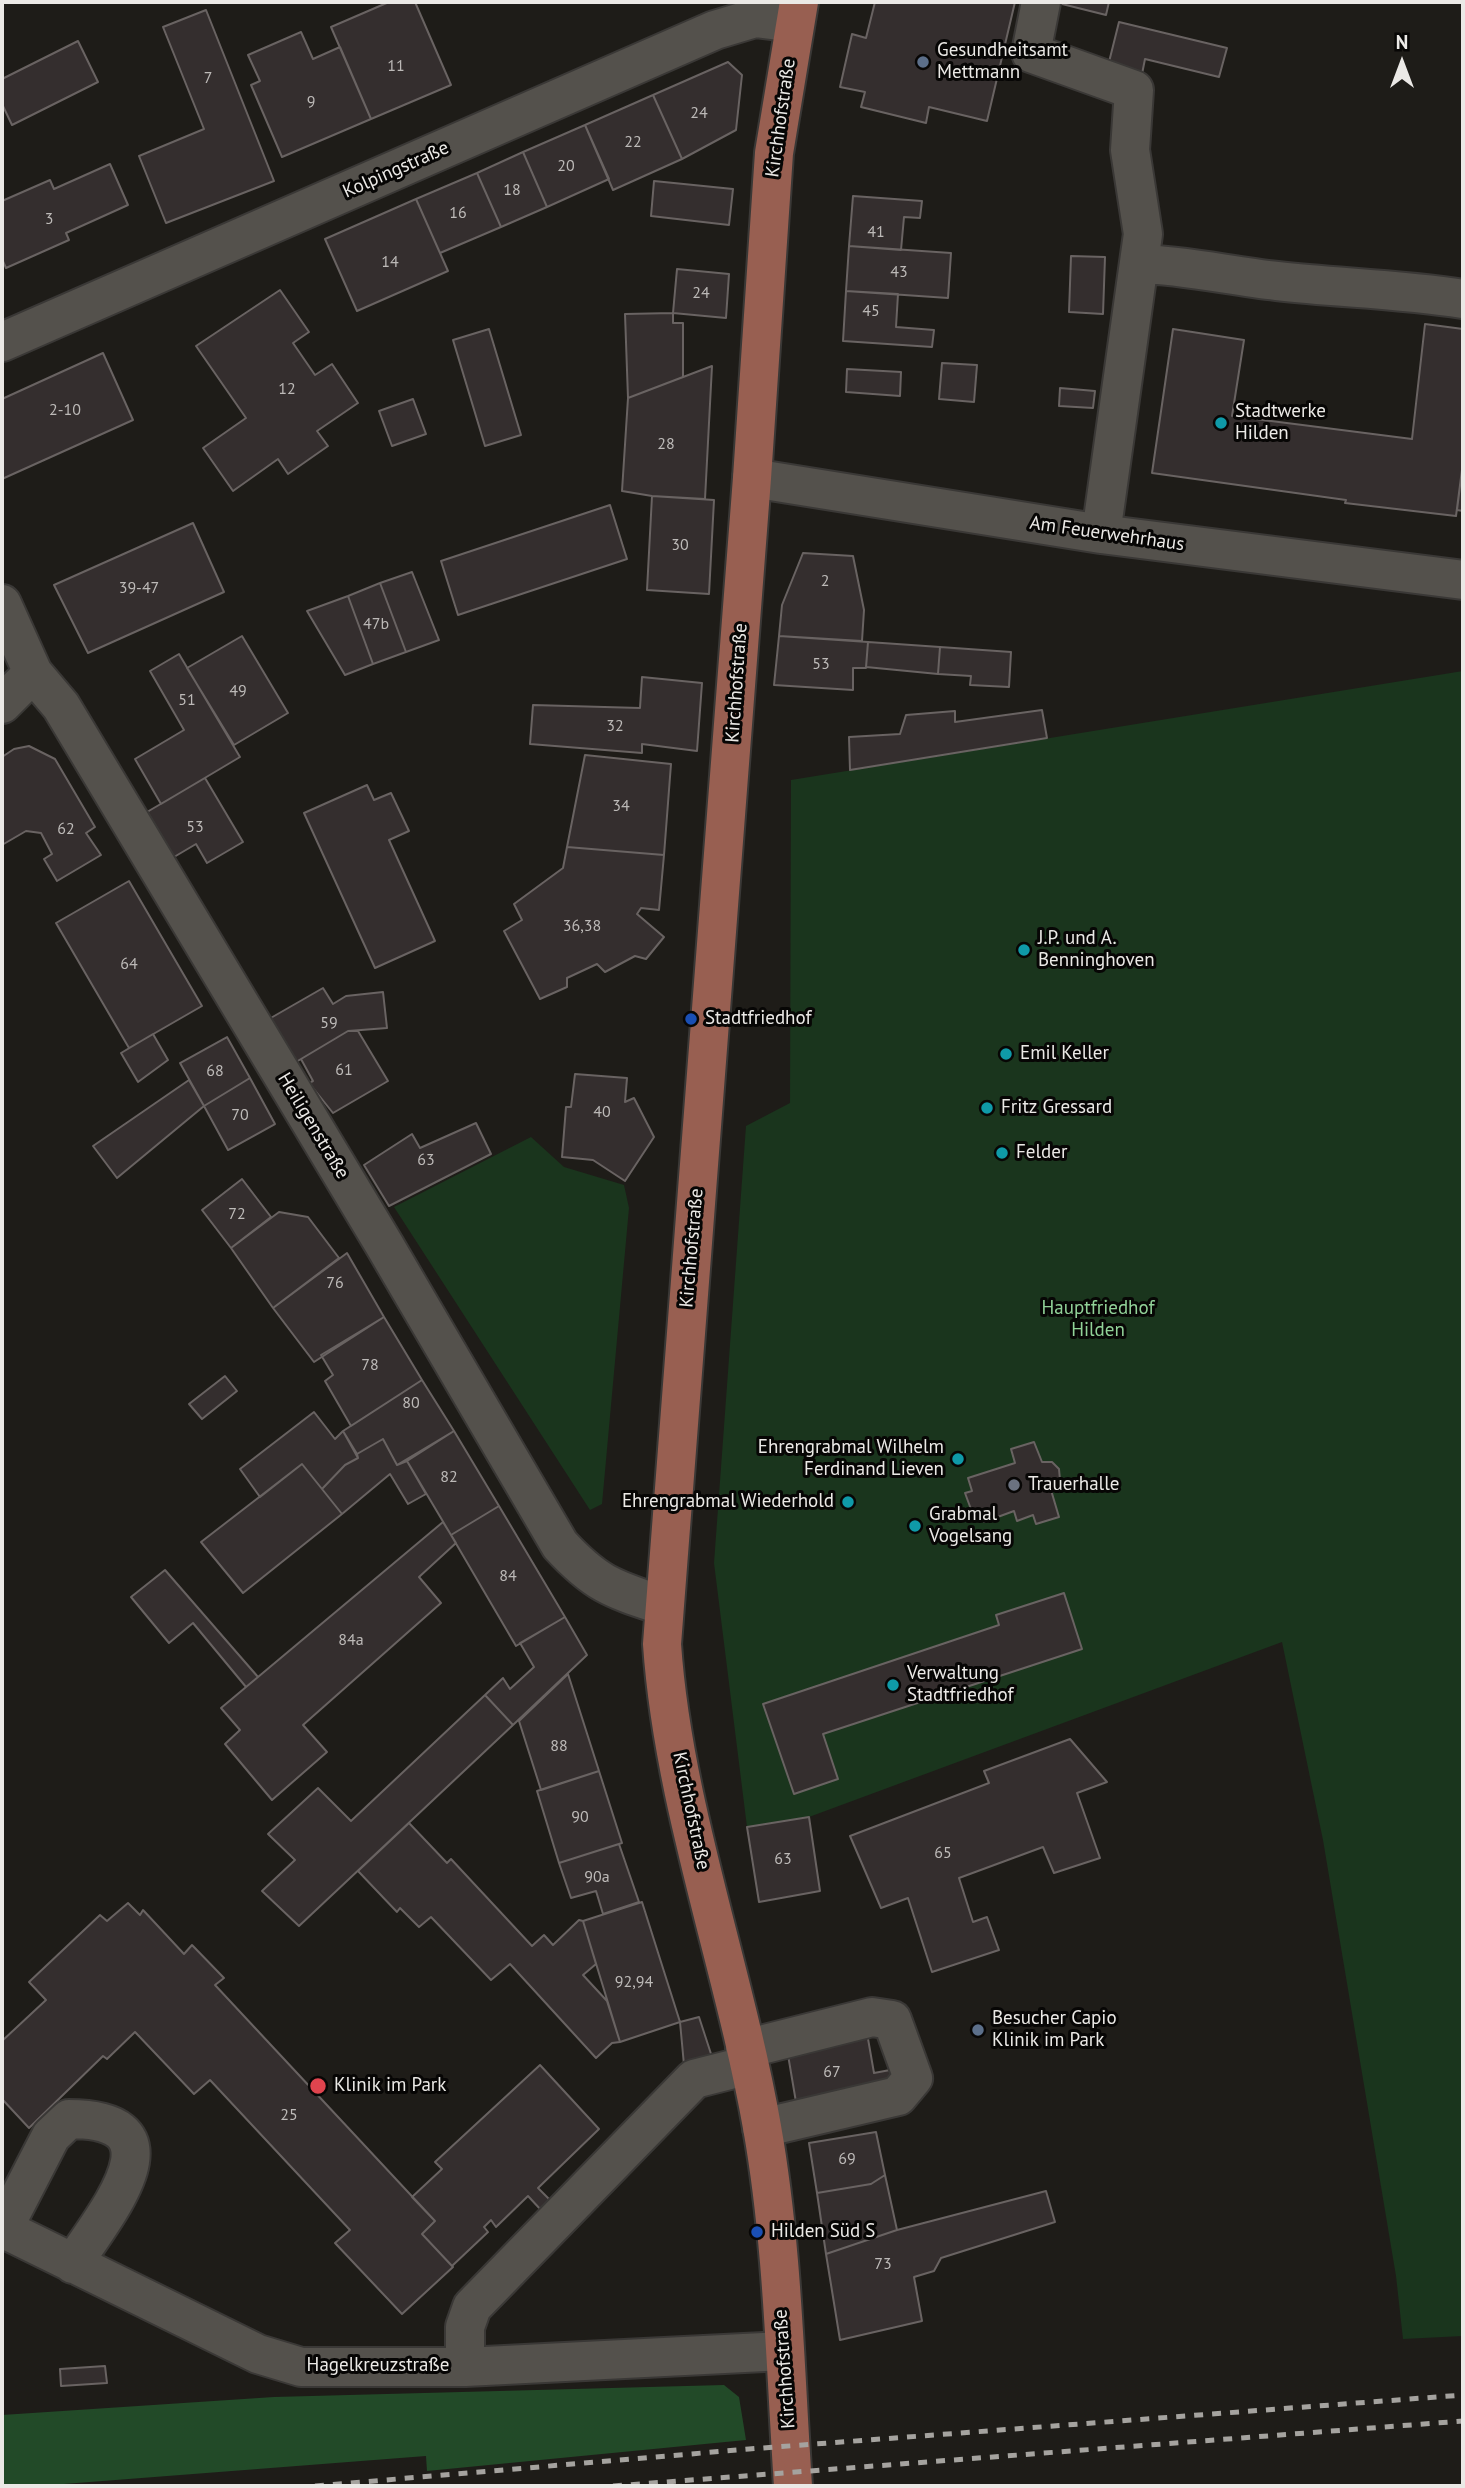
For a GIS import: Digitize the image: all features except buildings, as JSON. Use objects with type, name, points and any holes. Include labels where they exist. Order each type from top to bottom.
[{"type":"main road","name":"Kirchhofstraße","points":[[793,2486],[775,2230],[762,2128],[693,1829],[665,1684],[664,1606],[752,478],[774,153],[797,12]]},
{"type":"street","points":[[1041,2],[1031,53],[1134,90],[1130,150],[1143,234],[1101,534]]},
{"type":"street","name":"Kolpingstraße","points":[[2,342],[715,30],[755,18],[797,12]]},
{"type":"street","points":[[1139,264],[1165,265],[1278,281],[1399,289],[1463,299]]},
{"type":"street","name":"Am Feuerwehrhaus","points":[[752,478],[1101,534],[1463,580]]},
{"type":"street","name":"Heiligenstraße","points":[[2,604],[33,673],[61,706],[386,1246],[560,1545],[588,1575],[620,1591],[664,1606]]},
{"type":"street","points":[[2,704],[33,673]]},
{"type":"street","points":[[465,2367],[465,2327],[472,2307],[694,2079],[747,2057],[872,2017],[892,2020],[913,2078],[898,2096],[762,2128]]},
{"type":"street","points":[[2,2229],[51,2136],[69,2119],[98,2119],[121,2130],[131,2151],[129,2175],[73,2264]]},
{"type":"street","name":"Hagelkreuzstraße","points":[[2,2229],[258,2354],[301,2367],[465,2367],[784,2351]]},
{"type":"green space","name":"Hauptfriedhof Hilden","points":[[1463,671],[1463,2336],[1403,2339],[1396,2276],[1323,1840],[1282,1642],[809,1817],[747,1827],[714,1563],[746,1126],[790,1103],[791,780]]},
{"type":"green space","points":[[531,1137],[564,1167],[624,1185],[629,1208],[602,1504],[590,1510],[394,1207]]},
{"type":"green space","points":[[724,2385],[739,2397],[746,2440],[427,2471],[426,2456],[38,2486],[2,2486],[2,2415],[274,2397]]},
{"type":"railway","points":[[315,2486],[749,2449],[1463,2395]]},
{"type":"railway","points":[[613,2486],[1463,2421]]},
{"type":"place","name":"Gesundheitsamt Mettmann","points":[[923,62]]},
{"type":"place","name":"Stadtwerke Hilden","points":[[1221,423]]},
{"type":"place","name":"J.P. und A. Benninghoven","points":[[1024,950]]},
{"type":"place","name":"Stadtfriedhof","points":[[691,1019]]},
{"type":"place","name":"Emil Keller","points":[[1006,1054]]},
{"type":"place","name":"Fritz Gressard","points":[[987,1108]]},
{"type":"place","name":"Felder","points":[[1002,1153]]},
{"type":"place","name":"Ehrengrabmal Wilhelm Ferdinand Lieven","points":[[958,1459]]},
{"type":"place","name":"Trauerhalle","points":[[1014,1485]]},
{"type":"place","name":"Ehrengrabmal Wiederhold","points":[[848,1502]]},
{"type":"place","name":"Grabmal Vogelsang","points":[[915,1526]]},
{"type":"place","name":"Verwaltung Stadtfriedhof","points":[[893,1685]]},
{"type":"place","name":"Besucher Capio Klinik im Park","points":[[978,2030]]},
{"type":"place","name":"Klinik im Park","points":[[318,2086]]},
{"type":"place","name":"Hilden Süd S","points":[[757,2232]]}]
